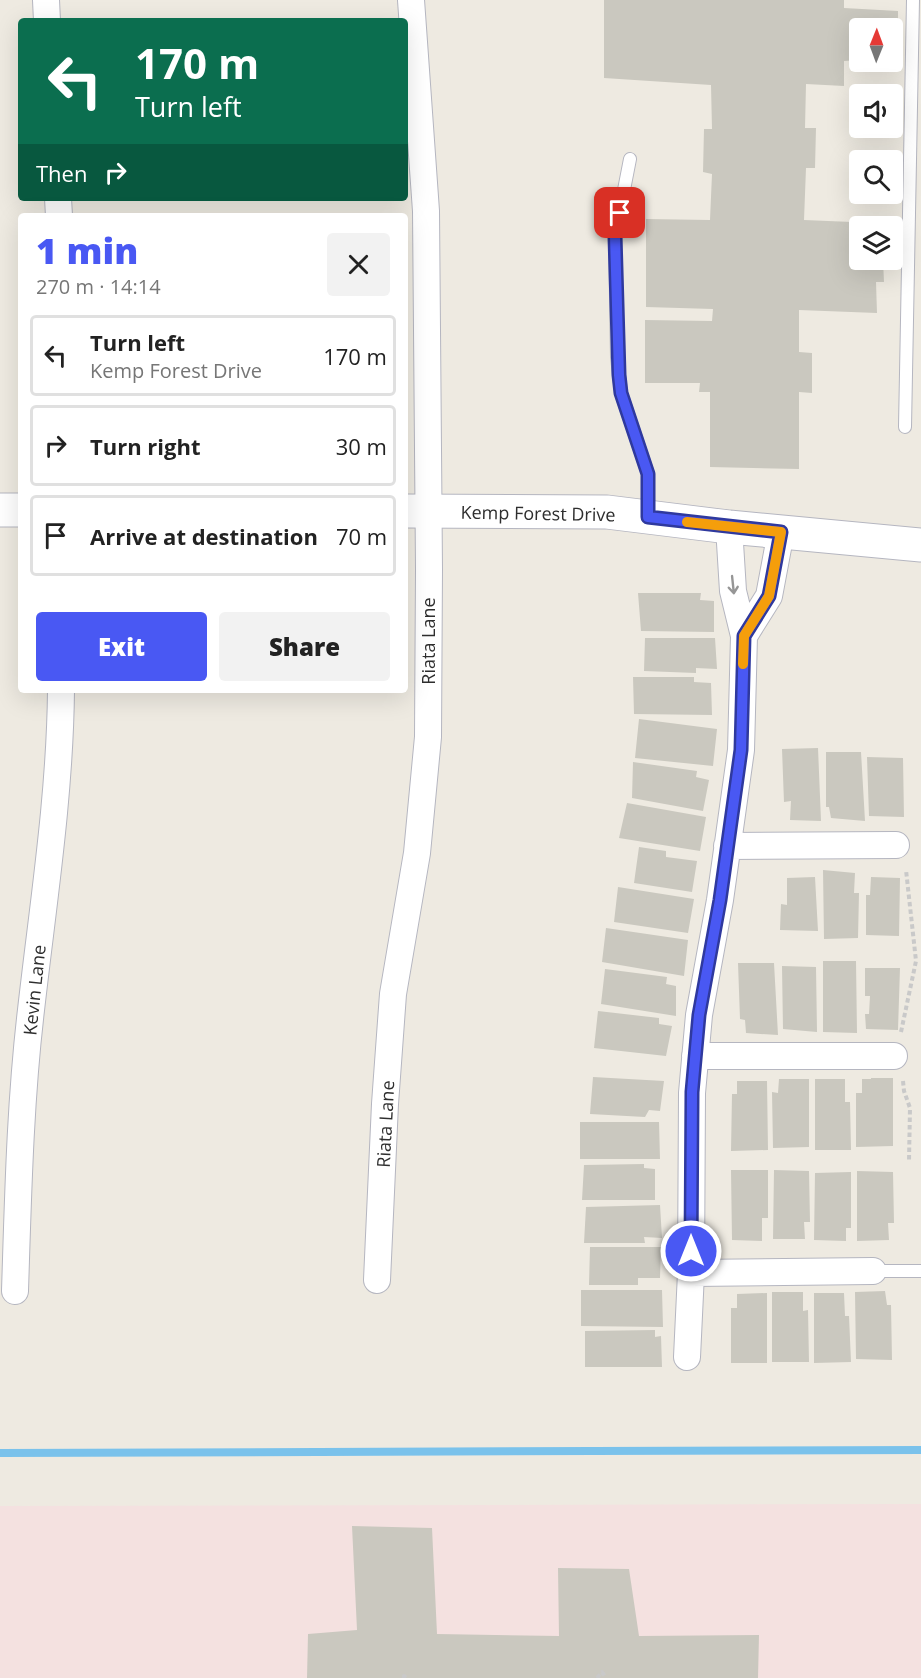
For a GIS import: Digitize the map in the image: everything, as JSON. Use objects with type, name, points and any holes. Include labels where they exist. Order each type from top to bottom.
[{"type":"street","points":[[46,0],[47,18]]},
{"type":"street","name":"Riata Lane","points":[[377,1280],[385,1104],[393,994],[417,853],[428,737],[416,511],[426,211],[411,0]]},
{"type":"street","points":[[0,510],[18,510]]},
{"type":"street","name":"Kemp Forest Drive","points":[[416,511],[607,512],[729,527],[921,545]]},
{"type":"street","points":[[687,1358],[691,1274],[692,1092],[695,1056],[699,1015],[741,750],[744,636],[733,591],[729,527]]},
{"type":"street","points":[[744,636],[769,596],[781,532]]},
{"type":"street","name":"Kevin Lane","points":[[15,1291],[21,1137],[30,1023],[61,732],[62,693]]},
{"type":"street","points":[[727,846],[896,845]]},
{"type":"street","points":[[695,1056],[894,1056]]},
{"type":"street","points":[[691,1274],[873,1271]]},
{"type":"lane","points":[[905,428],[916,109],[914,0]]},
{"type":"lane","points":[[630,159],[615,236],[617,357],[621,393],[648,474],[648,517]]},
{"type":"lane","points":[[873,1271],[915,1271]]},
{"type":"path","points":[[896,845],[905,863],[916,961],[912,988],[894,1056],[902,1067],[904,1091],[910,1108],[909,1161]]},
{"type":"path","points":[[597,1678],[602,1672],[606,1678]]},
{"type":"shaded area","points":[[921,1504],[921,1678],[0,1678],[0,1506]]},
{"type":"building","points":[[604,0],[844,0],[844,8],[898,11],[898,18],[849,18],[849,61],[844,61],[844,86],[806,84],[805,128],[816,128],[815,168],[806,168],[804,220],[849,222],[849,270],[883,270],[884,282],[876,282],[877,313],[799,310],[799,352],[812,353],[812,393],[799,392],[799,469],[710,467],[710,392],[699,392],[700,383],[645,383],[645,320],[712,321],[713,309],[646,307],[646,219],[710,220],[712,174],[703,172],[704,129],[712,129],[711,85],[604,78]]},
{"type":"building","points":[[638,593],[701,593],[700,600],[714,601],[714,632],[641,631]]},
{"type":"building","points":[[645,638],[715,638],[717,669],[696,668],[696,673],[644,671]]},
{"type":"building","points":[[633,677],[694,677],[694,682],[711,683],[712,715],[634,714]]},
{"type":"building","points":[[639,719],[717,729],[713,766],[635,758]]},
{"type":"building","points":[[818,748],[821,821],[790,820],[791,801],[784,802],[782,749]]},
{"type":"building","points":[[826,752],[861,752],[865,821],[831,818],[829,807],[826,807]]},
{"type":"building","points":[[867,757],[903,758],[904,817],[869,816]]},
{"type":"building","points":[[633,762],[697,771],[696,777],[709,780],[703,811],[632,798]]},
{"type":"building","points":[[627,803],[706,817],[700,851],[619,838]]},
{"type":"building","points":[[639,847],[666,851],[666,857],[697,861],[692,892],[634,883]]},
{"type":"building","points":[[823,870],[855,873],[854,893],[859,893],[858,938],[824,939]]},
{"type":"building","points":[[815,877],[818,931],[780,930],[781,904],[787,905],[787,878]]},
{"type":"building","points":[[871,877],[900,878],[899,936],[866,935],[866,895],[870,895]]},
{"type":"building","points":[[618,887],[694,899],[688,933],[614,922]]},
{"type":"building","points":[[606,928],[688,940],[684,976],[602,962]]},
{"type":"building","points":[[823,961],[856,961],[857,1033],[823,1032]]},
{"type":"building","points":[[738,963],[774,963],[778,1035],[746,1033],[745,1020],[740,1019]]},
{"type":"building","points":[[782,966],[816,967],[817,1032],[783,1029]]},
{"type":"building","points":[[865,968],[900,968],[898,1030],[866,1029],[865,1014],[869,1014],[870,996],[865,996]]},
{"type":"building","points":[[605,969],[667,977],[666,984],[676,986],[676,1016],[601,1004]]},
{"type":"building","points":[[598,1011],[659,1018],[659,1024],[672,1026],[666,1056],[594,1048]]},
{"type":"building","points":[[593,1077],[664,1081],[660,1111],[649,1110],[645,1117],[590,1114]]},
{"type":"building","points":[[893,1078],[893,1146],[856,1147],[856,1093],[862,1093],[862,1079]]},
{"type":"building","points":[[779,1079],[809,1079],[809,1147],[773,1148],[772,1092],[778,1093]]},
{"type":"building","points":[[815,1079],[845,1079],[845,1102],[850,1102],[851,1150],[815,1150]]},
{"type":"building","points":[[737,1081],[767,1081],[768,1150],[731,1151],[732,1094],[737,1094]]},
{"type":"building","points":[[580,1122],[659,1122],[660,1159],[580,1159]]},
{"type":"building","points":[[644,1164],[644,1168],[655,1169],[655,1200],[582,1200],[584,1165]]},
{"type":"building","points":[[731,1170],[768,1170],[768,1218],[762,1218],[762,1241],[732,1240]]},
{"type":"building","points":[[774,1170],[809,1171],[810,1222],[804,1222],[805,1239],[773,1239]]},
{"type":"building","points":[[857,1171],[893,1172],[894,1223],[888,1223],[889,1240],[857,1241]]},
{"type":"building","points":[[851,1172],[851,1228],[846,1228],[846,1241],[814,1240],[815,1173]]},
{"type":"building","points":[[660,1205],[662,1238],[644,1237],[645,1243],[584,1243],[586,1207]]},
{"type":"building","points":[[590,1247],[661,1247],[660,1278],[638,1278],[638,1285],[589,1285]]},
{"type":"building","points":[[581,1290],[662,1290],[663,1327],[581,1326]]},
{"type":"building","points":[[885,1291],[887,1305],[891,1305],[892,1360],[856,1359],[855,1292]]},
{"type":"building","points":[[772,1292],[803,1292],[803,1311],[808,1310],[809,1362],[772,1362]]},
{"type":"building","points":[[767,1293],[767,1363],[731,1363],[731,1308],[737,1308],[737,1294]]},
{"type":"building","points":[[814,1293],[844,1293],[845,1316],[849,1316],[851,1362],[814,1363]]},
{"type":"building","points":[[655,1330],[655,1337],[661,1336],[662,1367],[585,1367],[585,1331]]},
{"type":"building","points":[[352,1526],[432,1528],[437,1634],[559,1636],[558,1568],[629,1569],[639,1636],[759,1635],[758,1678],[307,1678],[308,1634],[357,1630]]},
{"type":"waterway","points":[[0,1453],[921,1450]]},
{"type":"slow traffic","points":[[687,522],[781,532],[769,596],[744,636],[743,664]]},
{"type":"route","points":[[620,213],[615,236],[617,357],[621,393],[648,474],[648,517],[781,532],[769,596],[744,636],[741,750],[720,900],[699,1015],[692,1092],[691,1251]]}]
